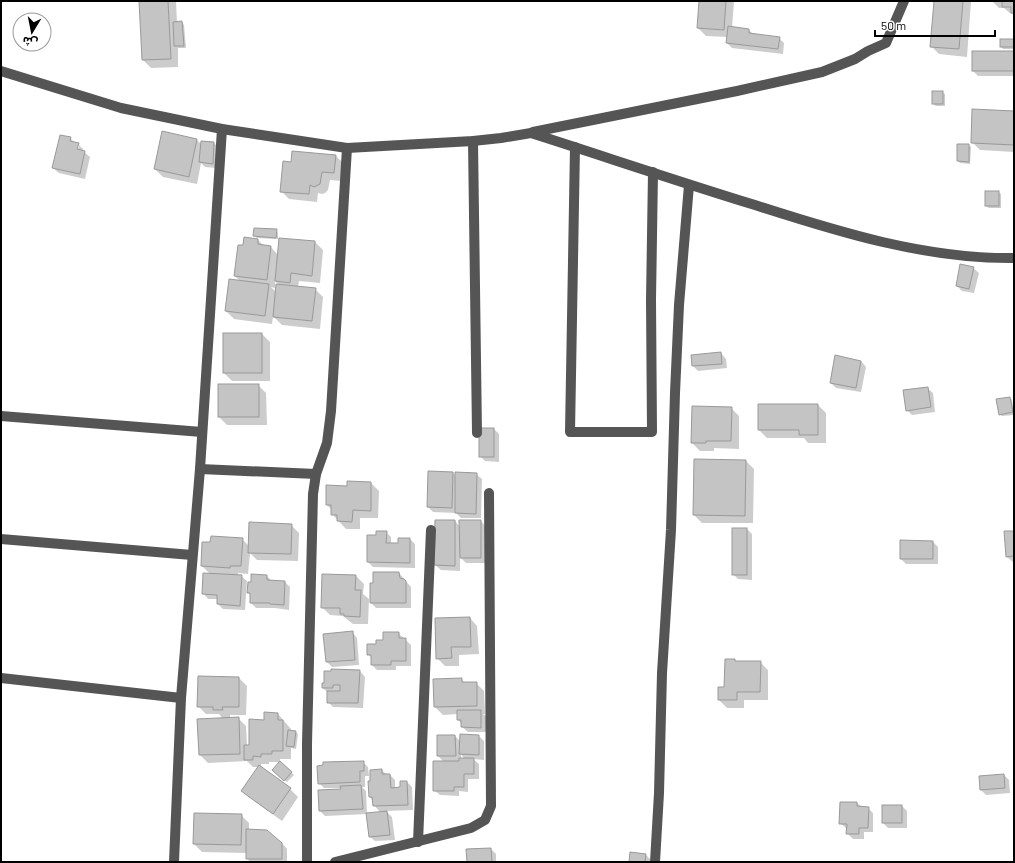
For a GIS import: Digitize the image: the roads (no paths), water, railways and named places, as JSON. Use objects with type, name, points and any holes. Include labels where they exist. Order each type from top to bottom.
[{"type":"street","points":[[1,70],[121,108],[222,129],[347,148],[473,141],[531,133],[822,72],[855,60],[868,51],[886,43],[904,1]]},
{"type":"street","points":[[174,862],[181,698],[200,469],[222,129]]},
{"type":"street","points":[[531,133],[689,185],[896,246],[984,259],[1014,258]]},
{"type":"street","points":[[473,141],[477,432]]},
{"type":"street","points":[[575,147],[570,432],[652,432],[650,300],[653,172]]},
{"type":"street","points":[[307,862],[307,744],[313,494],[316,474],[327,443],[331,411],[347,148]]},
{"type":"street","points":[[655,862],[659,793],[662,673],[671,530],[675,393],[689,185]]},
{"type":"street","points":[[1,416],[202,432]]},
{"type":"street","points":[[200,469],[316,474]]},
{"type":"street","points":[[335,862],[471,828],[485,820],[491,806],[489,493]]},
{"type":"street","points":[[418,842],[431,530]]},
{"type":"street","points":[[1,539],[192,555]]},
{"type":"street","points":[[1,678],[181,698]]}]
